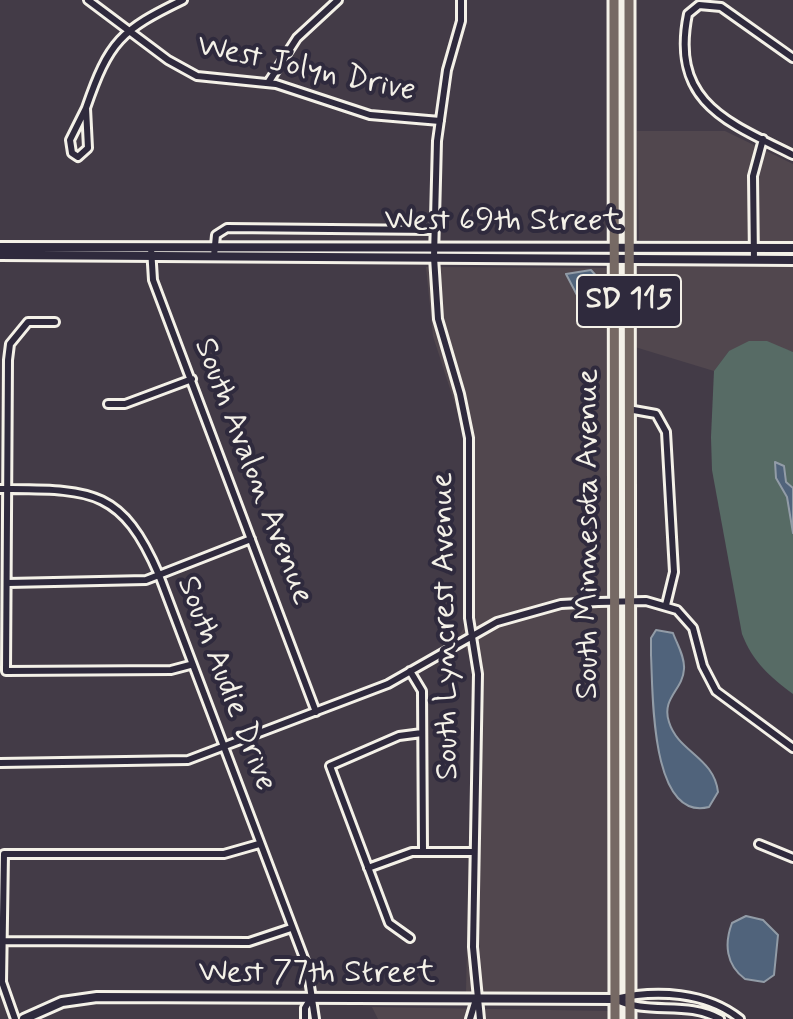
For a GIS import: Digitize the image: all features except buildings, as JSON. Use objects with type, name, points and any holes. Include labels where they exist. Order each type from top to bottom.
[{"type":"main road","name":"South Minnesota Avenue","points":[[614,0],[615,1019]]},
{"type":"main road","name":"South Minnesota Avenue","points":[[629,0],[629,1001]]},
{"type":"main road","name":"West 69th Street","points":[[214,252],[434,245],[793,248]]},
{"type":"main road","name":"West 69th Street","points":[[0,247],[150,252]]},
{"type":"main road","name":"West 69th Street","points":[[0,255],[214,252],[793,260]]},
{"type":"main road","name":"West 77th Street","points":[[24,1019],[62,1002],[97,997],[615,999]]},
{"type":"main road","name":"SD 115","points":[[629,1001],[630,1019]]},
{"type":"street","name":"West Jolyn Drive","points":[[88,0],[184,71],[197,76],[268,83],[370,115],[440,121]]},
{"type":"street","points":[[86,108],[88,148],[78,157],[72,153],[70,140],[106,60],[128,29],[183,0]]},
{"type":"street","points":[[268,83],[297,38],[338,0]]},
{"type":"street","name":"South Lyncrest Avenue","points":[[461,0],[461,21],[447,70],[440,121],[434,257],[438,319],[469,438],[471,633],[478,674],[474,852],[476,999]]},
{"type":"street","points":[[793,58],[721,7],[699,5],[688,14],[687,68],[692,85],[718,114],[793,155]]},
{"type":"street","points":[[754,260],[753,176],[757,151],[763,139]]},
{"type":"street","name":"West 69th Street","points":[[214,252],[216,235],[227,228],[434,230]]},
{"type":"street","name":"South Avalon Avenue","points":[[150,252],[153,280],[316,712]]},
{"type":"street","points":[[55,322],[28,322],[10,344],[4,489],[8,583],[6,671],[171,670],[190,665]]},
{"type":"street","points":[[108,404],[125,404],[192,379]]},
{"type":"street","points":[[628,409],[656,414],[666,432],[674,572],[666,605]]},
{"type":"street","name":"South Audie Drive","points":[[4,489],[68,489],[88,493],[107,503],[136,528],[159,575],[190,665],[309,973],[315,1019]]},
{"type":"street","points":[[8,583],[135,582],[251,539]]},
{"type":"street","points":[[0,763],[168,762],[223,748],[388,684],[471,633],[528,611],[561,604],[629,601],[666,605],[686,617],[698,639],[709,680],[716,691],[793,748]]},
{"type":"street","points":[[410,671],[422,691],[423,851]]},
{"type":"street","points":[[410,938],[389,923],[330,766],[399,736],[422,733]]},
{"type":"street","points":[[15,1019],[2,982],[4,854],[224,854],[259,844]]},
{"type":"street","points":[[759,844],[793,858]]},
{"type":"street","points":[[368,868],[412,852],[474,852]]},
{"type":"street","points":[[3,941],[249,942],[291,928]]},
{"type":"street","points":[[305,1019],[305,1008],[311,998]]},
{"type":"street","name":"West 77th Street","points":[[629,1001],[699,998],[719,1005],[740,1019]]},
{"type":"street","points":[[470,1019],[476,999]]},
{"type":"street","points":[[476,999],[480,1019]]},
{"type":"street","name":"West 77th Street","points":[[615,999],[685,1008],[720,1019]]},
{"type":"shaded area","points":[[637,131],[725,131],[793,164],[793,241],[639,240]]},
{"type":"shaded area","points":[[634,265],[793,267],[793,352],[781,348],[729,351],[714,371],[635,347]]},
{"type":"shaded area","points":[[426,267],[610,268],[608,993],[466,993],[473,666],[460,634],[464,628],[463,429],[433,336]]},
{"type":"shaded area","points":[[372,1007],[609,1011],[609,1019],[378,1019]]},
{"type":"green space","points":[[749,341],[767,341],[793,352],[793,694],[763,668],[742,634],[712,470],[714,371],[729,351]]},
{"type":"water","points":[[591,270],[599,279],[598,296],[586,303],[578,297],[566,274]]},
{"type":"water","points":[[775,462],[784,466],[786,482],[793,488],[793,533],[787,497],[776,478]]},
{"type":"water","points":[[656,630],[673,633],[682,655],[683,676],[670,700],[667,714],[680,741],[703,762],[715,780],[718,792],[709,807],[690,806],[675,795],[665,775],[653,696],[651,638]]},
{"type":"water","points":[[746,916],[763,920],[778,935],[774,975],[764,982],[745,979],[728,954],[732,923]]}]
